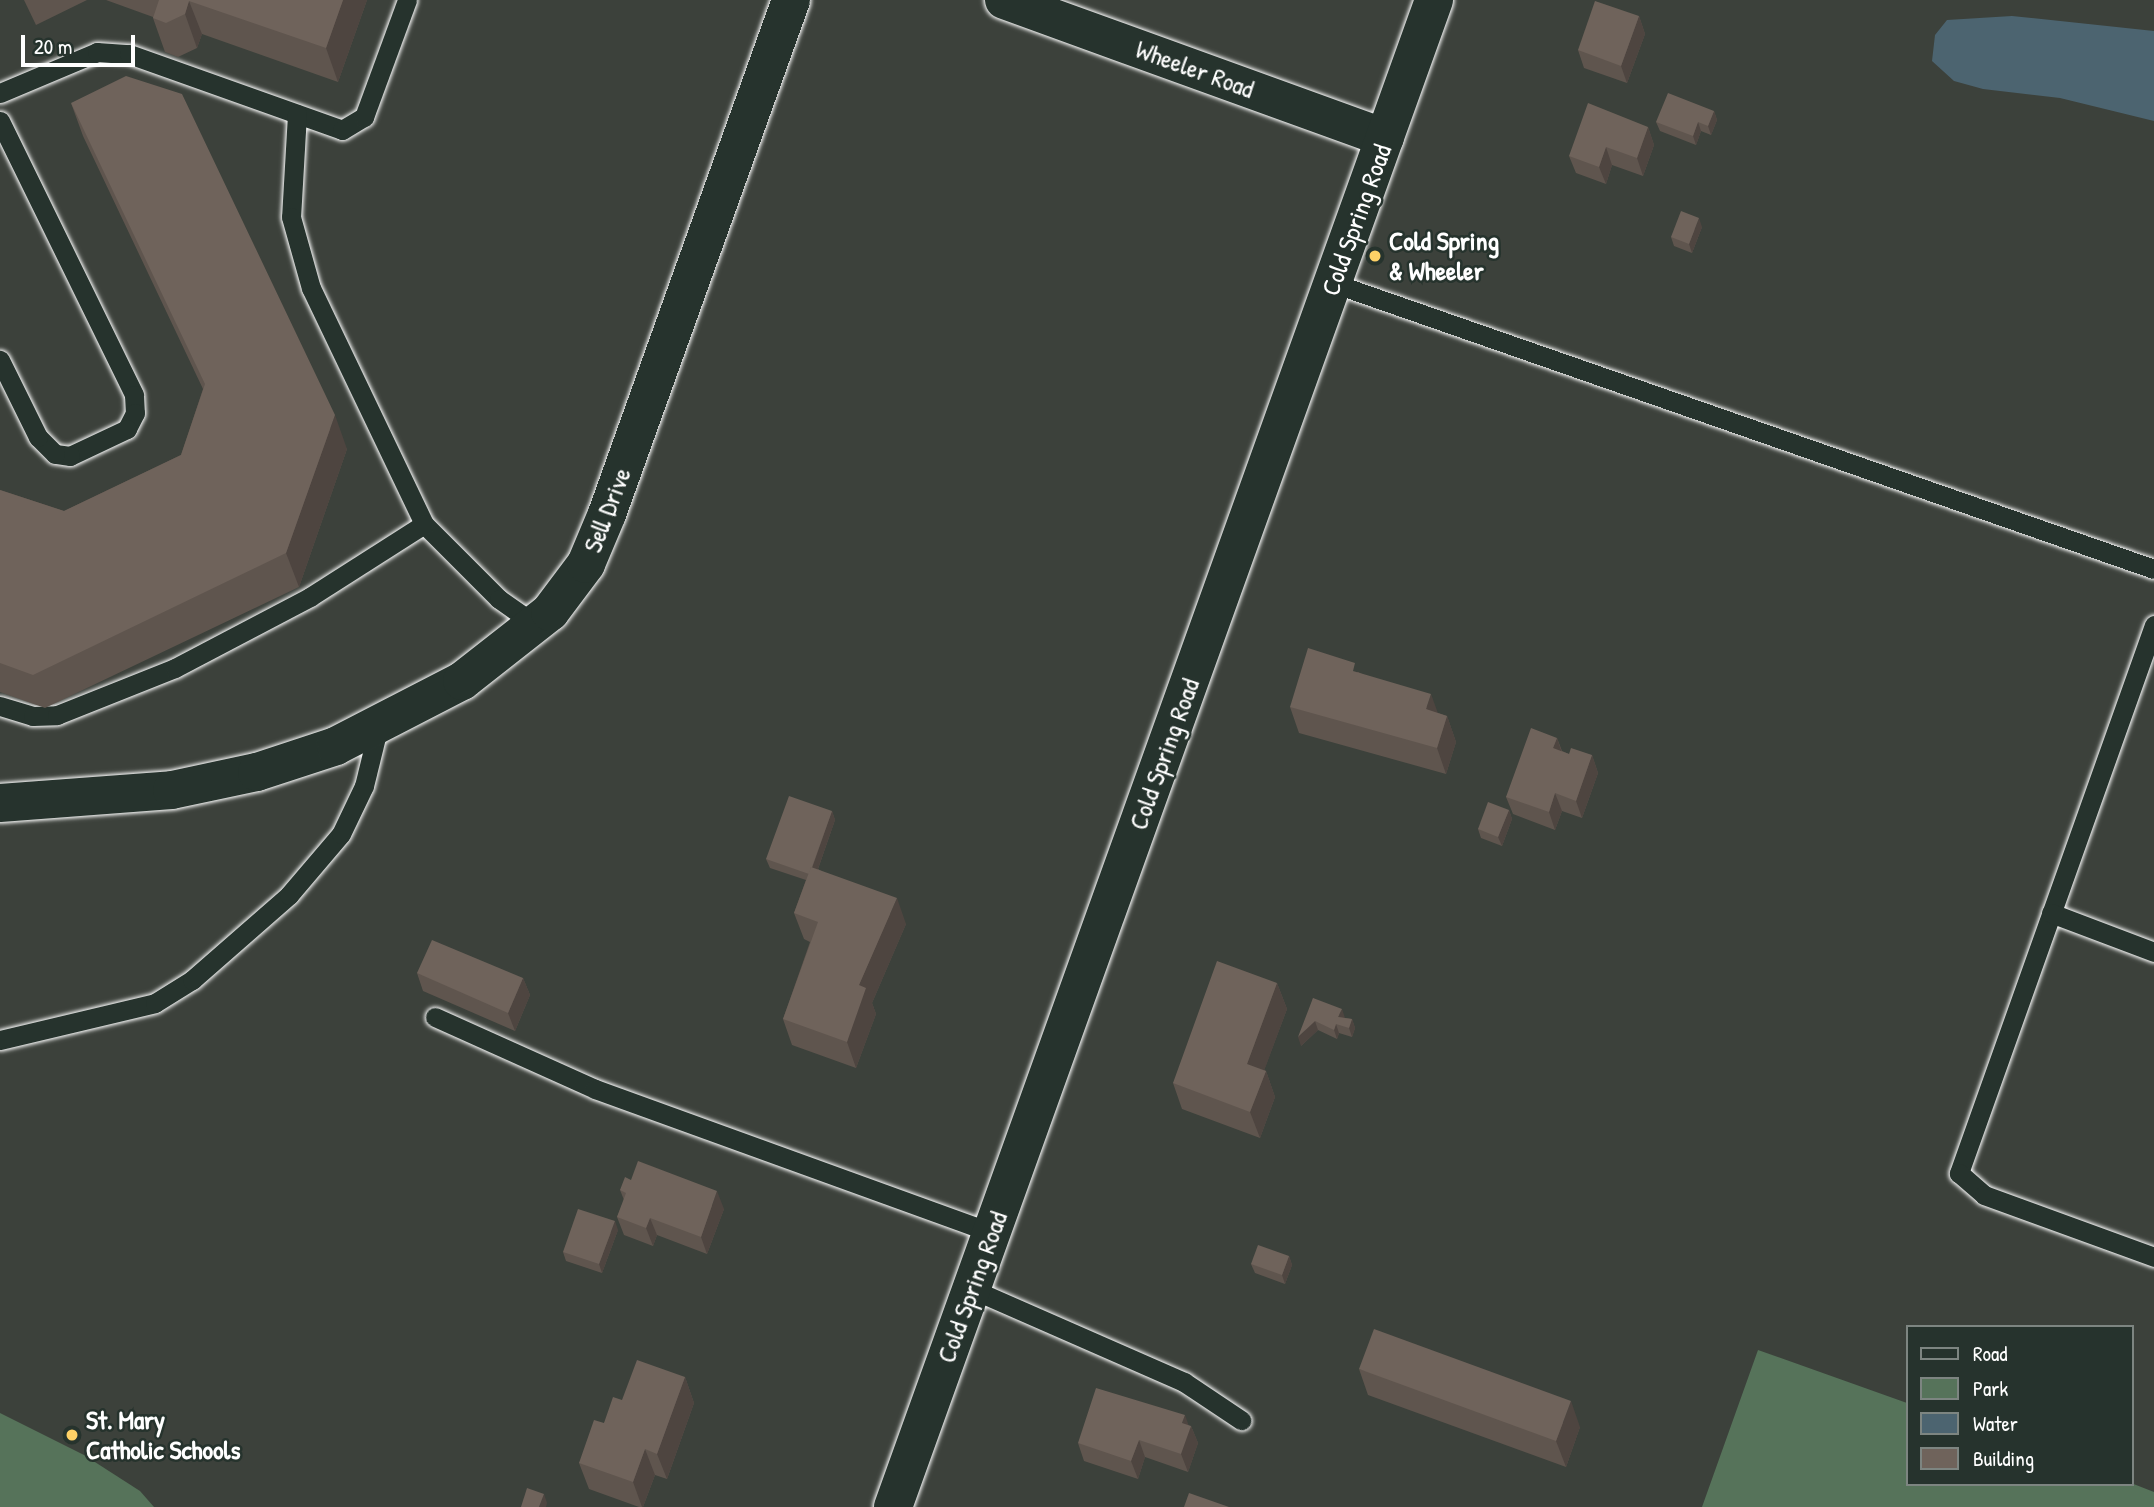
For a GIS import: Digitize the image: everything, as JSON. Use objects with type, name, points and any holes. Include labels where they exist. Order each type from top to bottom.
[{"type":"street","name":"Sell Drive","points":[[0,803],[172,790],[257,772],[336,746],[461,681],[536,625],[586,564],[607,514],[791,0]]},
{"type":"street","name":"Wheeler Road","points":[[1004,0],[1385,138]]},
{"type":"street","name":"Cold Spring Road","points":[[893,1507],[1434,0]]},
{"type":"lane","points":[[0,93],[97,52],[129,54],[342,130],[364,117],[407,0]]},
{"type":"lane","points":[[297,114],[291,217],[311,288],[424,524],[499,598],[536,625]]},
{"type":"lane","points":[[0,121],[134,395],[135,413],[127,429],[70,456],[55,454],[38,437],[0,360]]},
{"type":"lane","points":[[1333,283],[2154,569]]},
{"type":"lane","points":[[0,706],[33,716],[57,715],[176,668],[310,597],[424,524]]},
{"type":"lane","points":[[2154,625],[1959,1173],[1984,1195],[2154,1257]]},
{"type":"lane","points":[[0,1040],[155,1003],[192,980],[289,895],[341,834],[364,786],[379,726]]},
{"type":"lane","points":[[2051,913],[2154,952]]},
{"type":"lane","points":[[435,1017],[595,1089],[992,1234]]},
{"type":"lane","points":[[972,1289],[1184,1382],[1241,1420]]},
{"type":"green space","points":[[1758,1350],[1906,1403],[1906,1486],[2133,1486],[2133,1484],[2154,1492],[2154,1507],[1702,1507]]},
{"type":"green space","points":[[0,1413],[84,1455],[140,1491],[154,1507],[0,1507]]},
{"type":"water","points":[[2012,16],[2154,31],[2154,121],[2060,98],[1983,89],[1954,81],[1932,61],[1935,35],[1947,20]]},
{"type":"building","points":[[159,0],[343,0],[326,48],[189,1],[185,14],[166,23],[153,18]]},
{"type":"building","points":[[1595,1],[1639,16],[1621,66],[1578,50]]},
{"type":"building","points":[[126,76],[182,94],[335,415],[286,553],[33,675],[0,663],[0,490],[64,511],[181,455],[205,384],[71,103]]},
{"type":"building","points":[[1668,93],[1714,111],[1708,126],[1698,122],[1693,136],[1656,122]]},
{"type":"building","points":[[1588,103],[1648,127],[1637,158],[1606,147],[1599,167],[1569,156]]},
{"type":"building","points":[[1681,211],[1699,218],[1689,244],[1671,237]]},
{"type":"building","points":[[1308,648],[1355,663],[1353,671],[1431,694],[1426,709],[1447,716],[1437,748],[1290,707]]},
{"type":"building","points":[[1531,728],[1557,738],[1553,748],[1569,754],[1571,748],[1592,755],[1576,801],[1555,793],[1549,812],[1506,797]]},
{"type":"building","points":[[789,796],[832,811],[809,874],[766,859]]},
{"type":"building","points":[[1488,802],[1509,810],[1498,837],[1478,829]]},
{"type":"building","points":[[811,867],[897,898],[859,985],[866,988],[847,1042],[783,1019],[818,922],[794,913]]},
{"type":"building","points":[[432,940],[523,978],[508,1013],[417,973]]},
{"type":"building","points":[[1217,961],[1277,983],[1247,1064],[1266,1071],[1250,1112],[1173,1083]]},
{"type":"building","points":[[1313,998],[1342,1009],[1338,1017],[1352,1019],[1349,1028],[1336,1024],[1334,1030],[1315,1021],[1298,1037]]},
{"type":"building","points":[[638,1161],[717,1191],[701,1237],[650,1218],[646,1228],[617,1217],[626,1193],[620,1190],[625,1177],[631,1180]]},
{"type":"building","points":[[578,1209],[615,1221],[599,1264],[563,1252]]},
{"type":"building","points":[[1258,1245],[1289,1256],[1282,1275],[1251,1264]]},
{"type":"building","points":[[1374,1329],[1571,1401],[1556,1441],[1359,1369]]},
{"type":"building","points":[[637,1360],[685,1377],[657,1454],[645,1449],[633,1482],[579,1463],[594,1420],[604,1423],[613,1397],[622,1400]]},
{"type":"building","points":[[1096,1388],[1185,1415],[1182,1423],[1191,1426],[1181,1454],[1139,1440],[1131,1461],[1078,1443]]},
{"type":"building","points":[[527,1488],[544,1494],[539,1507],[521,1507]]},
{"type":"building","points":[[1189,1493],[1229,1507],[1184,1507]]},
{"type":"place","name":"Cold Spring & Wheeler","points":[[1375,256]]},
{"type":"place","name":"St. Mary Catholic Schools","points":[[72,1435]]}]
